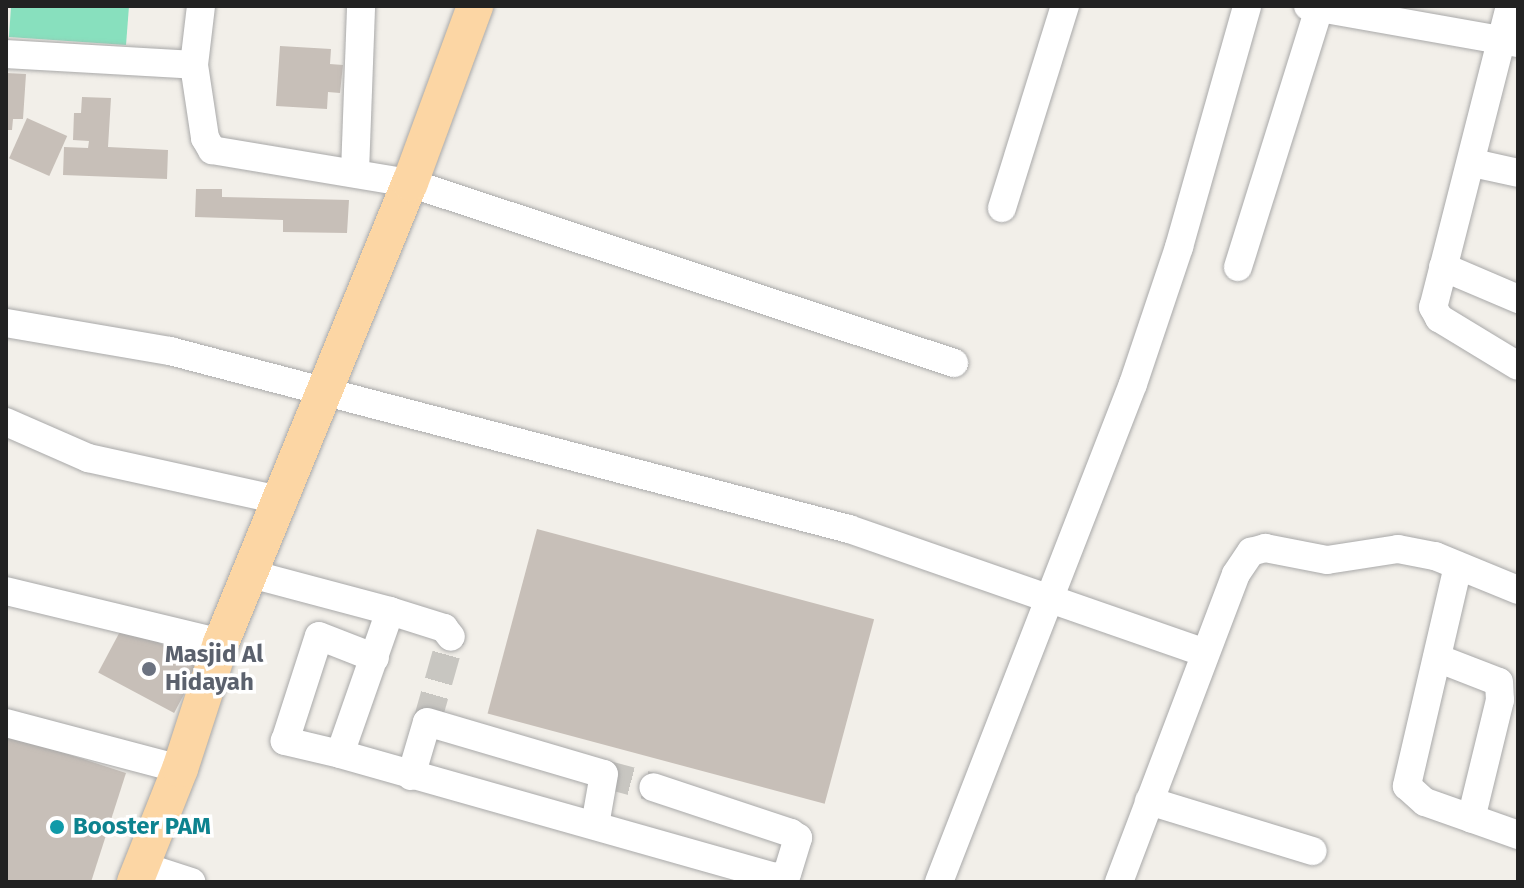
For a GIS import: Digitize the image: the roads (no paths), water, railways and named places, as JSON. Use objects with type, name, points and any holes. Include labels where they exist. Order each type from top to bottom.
[{"type":"main road","points":[[138,874],[180,769],[221,643],[283,501],[410,183],[475,6]]},
{"type":"street","points":[[201,6],[194,65],[205,138],[212,150],[410,183],[954,363]]},
{"type":"street","points":[[355,172],[361,6]]},
{"type":"street","points":[[1002,208],[1065,6]]},
{"type":"street","points":[[939,882],[1047,596],[1133,384],[1170,275],[1247,6]]},
{"type":"street","points":[[1510,6],[1510,41],[1443,267],[1434,313],[1518,366]]},
{"type":"street","points":[[1238,267],[1313,7],[1510,41]]},
{"type":"street","points":[[6,54],[194,65]]},
{"type":"street","points":[[1473,163],[1518,173]]},
{"type":"street","points":[[1443,267],[1518,299]]},
{"type":"street","points":[[6,323],[170,351],[887,539],[1205,653]]},
{"type":"street","points":[[6,422],[88,458],[283,501]]},
{"type":"street","points":[[1119,882],[1236,574],[1251,552],[1265,548],[1327,560],[1398,549],[1458,566],[1518,590]]},
{"type":"street","points":[[1458,566],[1407,786],[1425,802],[1518,835]]},
{"type":"street","points":[[251,574],[444,628],[451,637]]},
{"type":"street","points":[[6,591],[221,643]]},
{"type":"street","points":[[340,754],[390,611]]},
{"type":"street","points":[[375,658],[319,636],[285,741],[775,877],[787,874],[798,838],[791,833],[653,787]]},
{"type":"street","points":[[1437,658],[1499,682],[1500,700],[1471,819]]},
{"type":"street","points":[[411,776],[427,722],[604,774],[595,825]]},
{"type":"street","points":[[6,723],[180,769]]},
{"type":"street","points":[[1149,801],[1313,851]]},
{"type":"street","points":[[138,874],[191,882]]},
{"type":"tunnel","points":[[427,722],[451,637]]},
{"type":"tunnel","points":[[604,774],[653,787]]},
{"type":"place","name":"Masjid Al Hidayah","points":[[149,669]]},
{"type":"place","name":"Booster PAM","points":[[57,827]]}]
